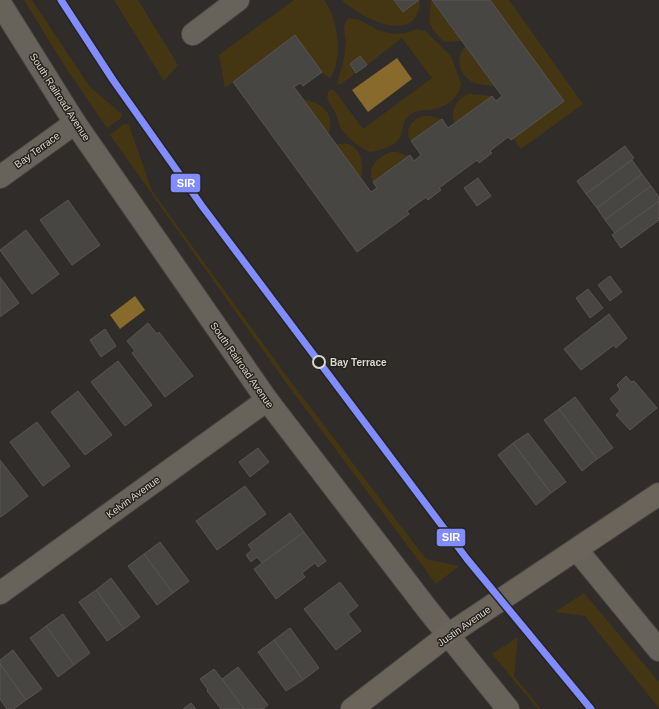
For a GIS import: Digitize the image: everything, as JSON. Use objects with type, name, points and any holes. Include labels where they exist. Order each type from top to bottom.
[{"type":"street","points":[[193,34],[238,0]]},
{"type":"street","name":"South Railroad Avenue","points":[[0,3],[75,122],[267,400],[448,635],[508,709]]},
{"type":"street","name":"Bay Terrace","points":[[0,177],[75,122]]},
{"type":"street","name":"Kelvin Avenue","points":[[0,593],[267,400]]},
{"type":"street","name":"Justin Avenue","points":[[352,709],[448,635],[659,494]]},
{"type":"street","points":[[577,550],[659,650]]},
{"type":"shaded area","points":[[24,0],[32,0],[90,87],[122,114],[120,119],[107,128],[64,65]]},
{"type":"shaded area","points":[[114,0],[138,0],[178,65],[164,81]]},
{"type":"shaded area","points":[[294,0],[324,0],[329,8],[333,17],[338,39],[337,60],[330,79],[321,72],[322,71],[295,36],[225,88],[219,55]]},
{"type":"shaded area","points":[[342,0],[394,0],[403,12],[420,0],[417,14],[410,22],[400,26],[388,25],[375,21],[362,15]]},
{"type":"shaded area","points":[[431,0],[461,41],[447,42],[442,40],[433,30],[429,21]]},
{"type":"shaded area","points":[[490,0],[509,0],[583,104],[521,149],[513,138]]},
{"type":"shaded area","points":[[350,18],[359,20],[378,30],[393,34],[405,33],[418,29],[425,31],[451,56],[461,83],[458,93],[448,104],[439,108],[413,113],[404,122],[401,136],[397,142],[386,148],[371,152],[356,144],[342,130],[327,97],[329,90],[334,90],[363,129],[432,78],[402,38],[367,65],[360,56],[350,64],[356,73],[341,84],[337,84],[344,59],[346,41],[344,28],[346,20]]},
{"type":"shaded area","points":[[465,46],[494,86],[475,83],[465,77],[460,67],[460,56]]},
{"type":"shaded area","points":[[397,58],[412,79],[368,112],[352,90]]},
{"type":"shaded area","points":[[470,94],[492,96],[455,123],[453,114],[455,105],[461,98]]},
{"type":"shaded area","points":[[303,99],[317,104],[326,110],[330,120],[329,135]]},
{"type":"shaded area","points":[[424,116],[442,119],[411,141],[408,129],[413,122]]},
{"type":"shaded area","points":[[124,124],[129,125],[152,191],[288,378],[426,559],[459,566],[436,584],[284,380],[110,135]]},
{"type":"shaded area","points":[[336,144],[349,144],[357,150],[362,164],[361,178]]},
{"type":"shaded area","points":[[391,152],[397,152],[408,156],[373,182],[371,172],[374,163]]},
{"type":"shaded area","points":[[135,296],[145,310],[120,329],[110,315]]},
{"type":"shaded area","points":[[584,593],[659,682],[659,708],[585,616],[555,612]]},
{"type":"shaded area","points":[[518,637],[514,676],[541,709],[538,709],[492,654]]},
{"type":"building","points":[[394,0],[419,0],[403,12]]},
{"type":"building","points":[[432,0],[490,0],[564,101],[511,140],[508,137],[490,151],[492,153],[479,163],[477,160],[439,188],[441,190],[428,200],[426,197],[407,211],[409,214],[357,252],[233,82],[295,35],[322,72],[303,86],[300,83],[294,87],[371,192],[377,188],[373,182],[410,155],[414,161],[421,155],[411,141],[442,119],[448,128],[492,96],[496,101],[502,96]]},
{"type":"building","points":[[360,56],[367,65],[356,73],[350,64]]},
{"type":"building","points":[[625,146],[634,158],[586,194],[577,181]]},
{"type":"building","points":[[632,160],[642,174],[597,208],[586,194]]},
{"type":"building","points":[[642,174],[651,186],[605,220],[597,208]]},
{"type":"building","points":[[478,178],[491,196],[477,206],[464,188]]},
{"type":"building","points":[[651,186],[659,197],[659,201],[615,233],[605,220]]},
{"type":"building","points":[[68,200],[100,245],[72,265],[40,220]]},
{"type":"building","points":[[659,201],[659,220],[621,248],[612,235]]},
{"type":"building","points":[[26,230],[59,274],[32,294],[0,250]]},
{"type":"building","points":[[610,276],[622,292],[610,301],[598,285]]},
{"type":"building","points":[[0,277],[19,303],[0,317]]},
{"type":"building","points":[[588,289],[603,308],[590,318],[576,298]]},
{"type":"building","points":[[609,314],[627,338],[616,348],[614,345],[581,370],[564,349]]},
{"type":"building","points":[[148,323],[157,334],[159,332],[193,376],[165,397],[132,353],[135,351],[127,341]]},
{"type":"building","points":[[105,329],[116,346],[101,357],[90,340]]},
{"type":"building","points":[[118,361],[152,405],[125,426],[91,382]]},
{"type":"building","points":[[626,376],[631,382],[634,381],[657,408],[630,430],[616,415],[620,411],[610,399],[620,390],[617,385]]},
{"type":"building","points":[[78,391],[112,435],[85,455],[51,412]]},
{"type":"building","points":[[575,397],[613,448],[597,459],[559,409]]},
{"type":"building","points":[[559,409],[597,459],[582,471],[544,420]]},
{"type":"building","points":[[37,422],[70,466],[43,486],[10,442]]},
{"type":"building","points":[[528,433],[566,482],[551,493],[513,443]]},
{"type":"building","points":[[513,443],[551,493],[536,505],[498,455]]},
{"type":"building","points":[[258,448],[269,462],[250,477],[239,462]]},
{"type":"building","points":[[0,460],[28,496],[1,517],[0,516]]},
{"type":"building","points":[[245,486],[266,514],[217,550],[196,521]]},
{"type":"building","points":[[290,513],[304,532],[262,563],[257,557],[251,562],[246,555],[252,550],[248,545]]},
{"type":"building","points":[[304,532],[326,561],[318,567],[315,563],[302,573],[305,577],[276,599],[254,569]]},
{"type":"building","points":[[160,542],[189,581],[173,593],[144,554]]},
{"type":"building","points":[[144,554],[173,593],[157,605],[128,566]]},
{"type":"building","points":[[111,578],[140,617],[124,629],[96,590]]},
{"type":"building","points":[[340,582],[358,606],[348,614],[361,631],[336,650],[304,609]]},
{"type":"building","points":[[96,590],[124,629],[107,641],[79,602]]},
{"type":"building","points":[[63,614],[90,653],[74,665],[46,626]]},
{"type":"building","points":[[46,626],[74,665],[58,677],[30,638]]},
{"type":"building","points":[[290,628],[319,668],[303,680],[274,640]]},
{"type":"building","points":[[274,640],[303,680],[286,691],[258,652]]},
{"type":"building","points":[[13,650],[42,689],[26,700],[0,664],[0,660]]},
{"type":"building","points":[[0,664],[26,700],[14,709],[7,709],[0,699]]},
{"type":"building","points":[[238,667],[268,705],[263,709],[244,709],[222,679]]},
{"type":"building","points":[[214,669],[244,709],[221,709],[207,691],[208,690],[200,679]]},
{"type":"building","points":[[191,703],[196,709],[183,709]]},
{"type":"transit line","name":"SIR","points":[[61,0],[113,80],[202,206],[467,559],[591,709]]},
{"type":"place","name":"Bay Terrace","points":[[319,362]]}]
